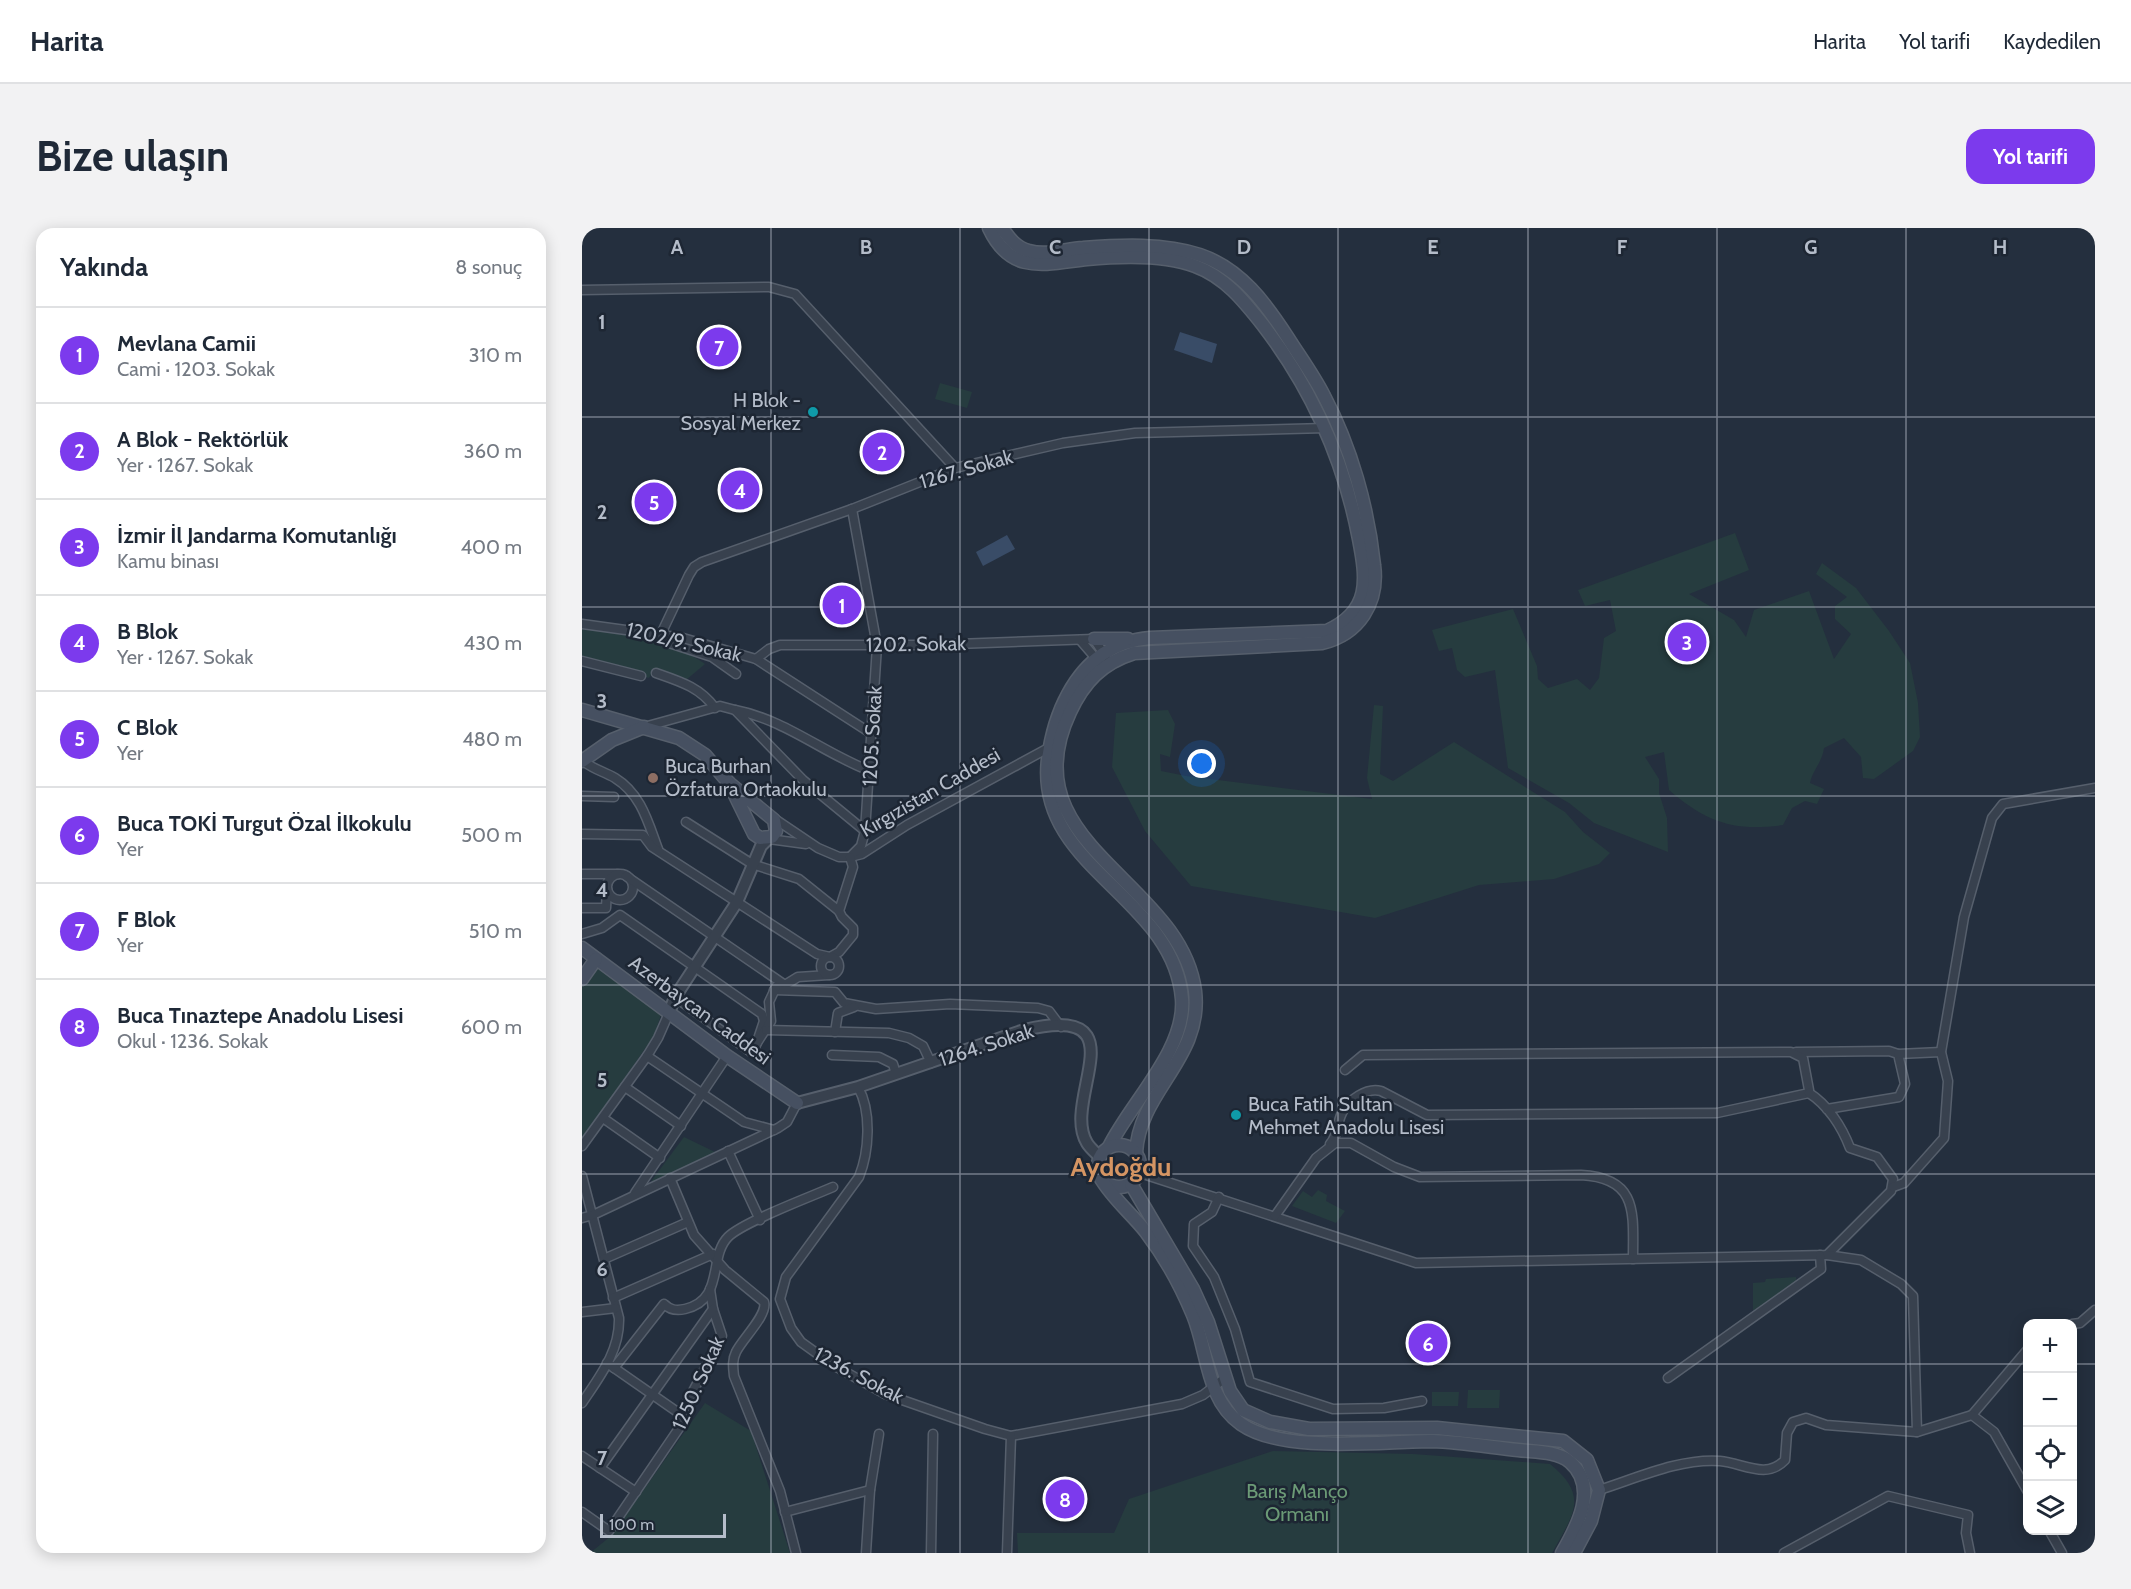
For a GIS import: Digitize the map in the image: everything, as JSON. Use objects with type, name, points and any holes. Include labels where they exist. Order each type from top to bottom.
[{"type":"main road","points":[[989,228],[1006,253],[1031,264],[1115,258],[1162,260],[1195,266],[1213,274],[1244,301],[1276,342],[1316,406],[1326,428],[1351,504],[1364,564],[1365,586],[1352,615],[1336,627],[1315,633],[1094,639]]},
{"type":"main road","points":[[1002,228],[1013,242],[1028,251],[1047,253],[1091,247],[1163,248],[1201,255],[1223,266],[1242,280],[1279,325],[1326,398],[1354,473],[1370,530],[1375,571],[1372,598],[1359,622],[1338,638],[1322,643],[1142,650],[1103,660]]},
{"type":"main road","points":[[1150,638],[1126,642],[1103,660],[1078,696],[1055,746],[1047,780],[1058,824],[1071,844],[1155,931],[1169,953],[1181,989],[1182,1009],[1175,1041],[1109,1147],[1099,1156],[1100,1177],[1108,1191],[1146,1232],[1177,1283],[1200,1332],[1214,1387],[1223,1405],[1235,1420],[1253,1431],[1271,1437],[1310,1442],[1435,1442],[1553,1454],[1568,1460],[1574,1466],[1584,1486],[1581,1515],[1563,1553]]},
{"type":"main road","name":"Kırgızistan Caddesi","points":[[582,710],[679,738],[698,749],[729,783],[771,817]]},
{"type":"main road","points":[[582,761],[612,740],[644,727]]},
{"type":"main road","points":[[1055,746],[1062,801],[1071,821],[1090,847],[1171,932],[1183,952],[1194,984],[1196,1016],[1191,1037],[1141,1121],[1136,1153]]},
{"type":"main road","name":"Kırgızistan Caddesi","points":[[729,783],[753,830]]},
{"type":"main road","points":[[764,815],[771,817],[776,823],[776,831],[768,839],[757,837],[753,830],[756,818],[764,815]]},
{"type":"main road","name":"Azerbaycan Caddesi","points":[[582,948],[727,1056],[797,1103]]},
{"type":"main road","points":[[582,979],[596,958]]},
{"type":"main road","points":[[1100,1177],[1104,1182],[1118,1188],[1131,1184],[1140,1173],[1136,1153],[1124,1145],[1109,1147]]},
{"type":"main road","points":[[1131,1184],[1193,1289],[1208,1322],[1232,1395],[1243,1410],[1282,1426],[1309,1429],[1437,1428],[1563,1442],[1580,1453],[1598,1484],[1591,1521],[1574,1553]]},
{"type":"street","points":[[582,290],[770,287],[795,294],[956,468]]},
{"type":"street","name":"1267. Sokak","points":[[661,634],[694,567],[956,468],[1063,443],[1135,433],[1326,428]]},
{"type":"street","name":"1205. Sokak","points":[[850,857],[861,846],[865,831],[877,646],[852,509]]},
{"type":"street","name":"1202/9. Sokak","points":[[582,624],[661,634],[756,658],[872,734]]},
{"type":"street","points":[[661,634],[663,641],[712,657],[736,674]]},
{"type":"street","points":[[1094,639],[1103,660]]},
{"type":"street","name":"1202. Sokak","points":[[756,658],[780,645],[877,646],[1094,639]]},
{"type":"street","points":[[1080,640],[1103,660]]},
{"type":"street","points":[[582,661],[641,676]]},
{"type":"street","points":[[656,673],[689,685],[705,696],[714,708]]},
{"type":"street","points":[[644,727],[720,706],[783,724],[842,760],[870,771]]},
{"type":"street","points":[[735,710],[803,780],[865,831]]},
{"type":"street","name":"Kırgızistan Caddesi","points":[[771,817],[818,848],[839,857],[862,854],[907,825],[1055,746]]},
{"type":"street","points":[[582,761],[599,772],[613,777],[638,800],[658,849]]},
{"type":"street","points":[[1668,1378],[1821,1269],[1823,1255],[1846,1238],[1893,1187],[1904,1183],[1944,1138],[1948,1081],[1941,1052],[1964,916],[1992,818],[1998,807],[2023,799],[2095,788]]},
{"type":"street","points":[[582,796],[614,797]]},
{"type":"street","points":[[686,822],[753,864],[799,879],[840,910],[854,932],[839,952],[825,959],[821,967],[828,975]]},
{"type":"street","name":"Kırgızistan Caddesi","points":[[753,830],[755,838],[753,864]]},
{"type":"street","points":[[582,834],[643,835],[649,845],[817,954],[836,958],[840,967],[835,974],[798,977],[785,985],[622,875],[582,874]]},
{"type":"street","name":"Kırgızistan Caddesi","points":[[669,1013],[675,997],[737,902],[764,841],[768,839],[818,848]]},
{"type":"street","points":[[840,910],[853,867],[850,857]]},
{"type":"street","points":[[582,908],[606,909],[607,888],[611,877],[622,875]]},
{"type":"street","points":[[582,934],[602,928],[620,915],[632,887],[622,875]]},
{"type":"street","points":[[607,888],[614,898],[626,898]]},
{"type":"street","points":[[620,915],[762,1014],[764,1021],[756,1045]]},
{"type":"street","points":[[675,997],[751,1052],[771,1021],[769,1002],[780,982]]},
{"type":"street","points":[[774,990],[835,992],[838,1000],[854,1007],[876,1009],[956,1004],[1038,1008],[1049,1011],[1061,1027]]},
{"type":"street","points":[[833,1031],[838,1013],[854,1007]]},
{"type":"street","points":[[582,1146],[647,1056],[669,1013]]},
{"type":"street","name":"1264. Sokak","points":[[797,1103],[858,1087],[1024,1030],[1061,1027],[1079,1031],[1087,1037],[1092,1047],[1092,1059],[1082,1104],[1083,1122],[1086,1142],[1099,1156]]},
{"type":"street","points":[[766,1030],[883,1033],[909,1038],[927,1049],[931,1063]]},
{"type":"street","points":[[1791,1052],[1803,1058],[1809,1093],[1822,1102],[1845,1136],[1850,1148],[1877,1157],[1888,1170],[1893,1187]]},
{"type":"street","points":[[1345,1070],[1363,1055],[1941,1052]]},
{"type":"street","points":[[1827,1109],[1899,1097],[1905,1084],[1898,1054]]},
{"type":"street","points":[[832,1055],[883,1058],[893,1064],[896,1074]]},
{"type":"street","points":[[647,1056],[744,1122],[774,1130]]},
{"type":"street","points":[[635,1194],[727,1056]]},
{"type":"street","points":[[625,1087],[681,1126]]},
{"type":"street","points":[[796,1553],[780,1491],[733,1370],[737,1350],[765,1307],[782,1304],[781,1290],[786,1277],[859,1177],[863,1168],[867,1118],[858,1087]]},
{"type":"street","points":[[1275,1216],[1316,1158],[1338,1134],[1344,1110],[1364,1091],[1381,1090],[1427,1115],[1717,1113],[1809,1093]]},
{"type":"street","points":[[582,1218],[593,1215],[774,1130],[788,1122],[797,1103]]},
{"type":"street","points":[[603,1118],[660,1158]]},
{"type":"street","points":[[1330,1144],[1351,1143],[1394,1167],[1420,1177],[1581,1175],[1604,1178],[1622,1189],[1630,1202],[1633,1213],[1633,1259]]},
{"type":"street","points":[[728,1151],[760,1220]]},
{"type":"street","points":[[1140,1173],[1416,1263],[1823,1255],[1861,1260],[1901,1284],[1913,1296],[1917,1432]]},
{"type":"street","points":[[582,1176],[616,1308],[619,1332],[611,1366]]},
{"type":"street","points":[[670,1178],[694,1235],[716,1257],[725,1270],[764,1302],[765,1307]]},
{"type":"street","points":[[582,1403],[586,1388],[611,1366],[663,1304],[673,1310],[687,1309],[701,1302],[710,1288],[716,1257],[726,1239],[760,1220],[833,1187]]},
{"type":"street","points":[[1219,1197],[1212,1212],[1194,1224],[1193,1246],[1214,1277],[1235,1329],[1250,1382],[1333,1409],[1384,1408],[1422,1401]]},
{"type":"street","points":[[604,1259],[688,1222]]},
{"type":"street","points":[[614,1298],[716,1257]]},
{"type":"street","name":"1250. Sokak","points":[[582,1512],[609,1531],[686,1418],[681,1414],[722,1336],[713,1309],[710,1288]]},
{"type":"street","name":"1236. Sokak","points":[[782,1304],[791,1328],[801,1342],[833,1365],[885,1394],[1011,1436],[1182,1404],[1214,1387],[1225,1378]]},
{"type":"street","points":[[582,1312],[616,1308]]},
{"type":"street","points":[[600,1467],[713,1309]]},
{"type":"street","points":[[2077,1323],[2095,1310]]},
{"type":"street","points":[[1598,1484],[1690,1462],[1721,1461],[1760,1470],[1771,1469],[1785,1460],[1787,1432],[1793,1422],[1806,1418],[1826,1425],[1917,1432],[1972,1415],[2023,1354]]},
{"type":"street","points":[[611,1366],[681,1414]]},
{"type":"street","points":[[1972,1415],[1994,1432],[2023,1483]]},
{"type":"street","points":[[866,1553],[870,1490],[879,1434]]},
{"type":"street","points":[[931,1553],[933,1434]]},
{"type":"street","points":[[1007,1553],[1011,1436]]},
{"type":"street","points":[[582,1456],[636,1492]]},
{"type":"street","points":[[785,1512],[870,1490]]},
{"type":"street","points":[[1784,1553],[1888,1496],[1968,1515],[1966,1533],[1970,1553]]},
{"type":"street","points":[[2052,1535],[2062,1553]]},
{"type":"green space","points":[[940,383],[972,392],[967,408],[935,399]]},
{"type":"green space","points":[[1735,533],[1749,570],[1689,594],[1734,620],[1746,637],[1754,610],[1809,591],[1834,659],[1851,634],[1835,619],[1835,606],[1847,597],[1816,574],[1822,563],[1856,588],[1910,663],[1918,703],[1920,737],[1913,751],[1874,779],[1863,778],[1861,757],[1844,738],[1824,748],[1810,783],[1824,789],[1817,804],[1805,801],[1792,808],[1783,825],[1766,827],[1735,825],[1708,817],[1669,790],[1664,752],[1645,757],[1659,779],[1659,793],[1667,818],[1668,852],[1594,823],[1569,803],[1508,768],[1495,670],[1465,677],[1457,670],[1452,648],[1439,651],[1432,630],[1513,609],[1537,666],[1538,679],[1548,688],[1577,679],[1590,690],[1599,678],[1604,638],[1616,631],[1610,600],[1585,606],[1578,590]]},
{"type":"green space","points":[[582,628],[614,631],[646,638],[678,649],[705,664],[686,680],[654,669],[649,678],[582,659]]},
{"type":"green space","points":[[1374,705],[1383,706],[1380,774],[1393,781],[1454,742],[1565,812],[1583,832],[1610,853],[1599,864],[1554,879],[1479,885],[1375,918],[1191,886],[1145,831],[1112,767],[1116,713],[1168,710],[1175,724],[1170,757],[1160,754],[1161,771],[1372,799],[1367,778]]},
{"type":"green space","points":[[595,964],[662,1012],[654,1036],[582,1139],[582,981]]},
{"type":"green space","points":[[684,1137],[715,1152],[652,1183],[652,1180]]},
{"type":"green space","points":[[1318,1190],[1327,1195],[1326,1201],[1345,1211],[1336,1223],[1292,1206],[1303,1191],[1312,1197]]},
{"type":"green space","points":[[1796,1277],[1796,1281],[1753,1311],[1753,1283],[1765,1282],[1766,1279]]},
{"type":"green space","points":[[1468,1390],[1500,1390],[1499,1408],[1467,1408]]},
{"type":"green space","points":[[1432,1392],[1459,1392],[1458,1406],[1432,1406]]},
{"type":"green space","points":[[705,1403],[751,1431],[790,1553],[590,1553],[611,1536]]},
{"type":"green space","name":"Barış Manço Ormanı","points":[[1273,1451],[1413,1454],[1550,1464],[1570,1486],[1574,1496],[1574,1506],[1566,1528],[1552,1553],[1018,1553],[1017,1533],[1114,1533],[1129,1499]]},
{"type":"water","points":[[1180,332],[1217,344],[1212,363],[1174,350]]},
{"type":"water","points":[[1007,535],[1015,549],[983,566],[976,552]]},
{"type":"place","name":"F Blok","points":[[719,347]]},
{"type":"place","name":"H Blok - Sosyal Merkez","points":[[813,412]]},
{"type":"place","name":"A Blok - Rektörlük","points":[[882,452]]},
{"type":"place","name":"B Blok","points":[[740,490]]},
{"type":"place","name":"C Blok","points":[[654,502]]},
{"type":"place","name":"Mevlana Camii","points":[[842,605]]},
{"type":"place","name":"İzmir İl Jandarma Komutanlığı","points":[[1687,642]]},
{"type":"place","name":"Buca Burhan Özfatura Ortaokulu","points":[[653,778]]},
{"type":"place","name":"Buca Fatih Sultan Mehmet Anadolu Lisesi","points":[[1236,1115]]},
{"type":"place","name":"Buca TOKİ Turgut Özal İlkokulu","points":[[1428,1343]]},
{"type":"place","name":"Buca Tınaztepe Anadolu Lisesi","points":[[1065,1499]]},
{"type":"district","name":"Aydoğdu","points":[[1121,1167]]}]
